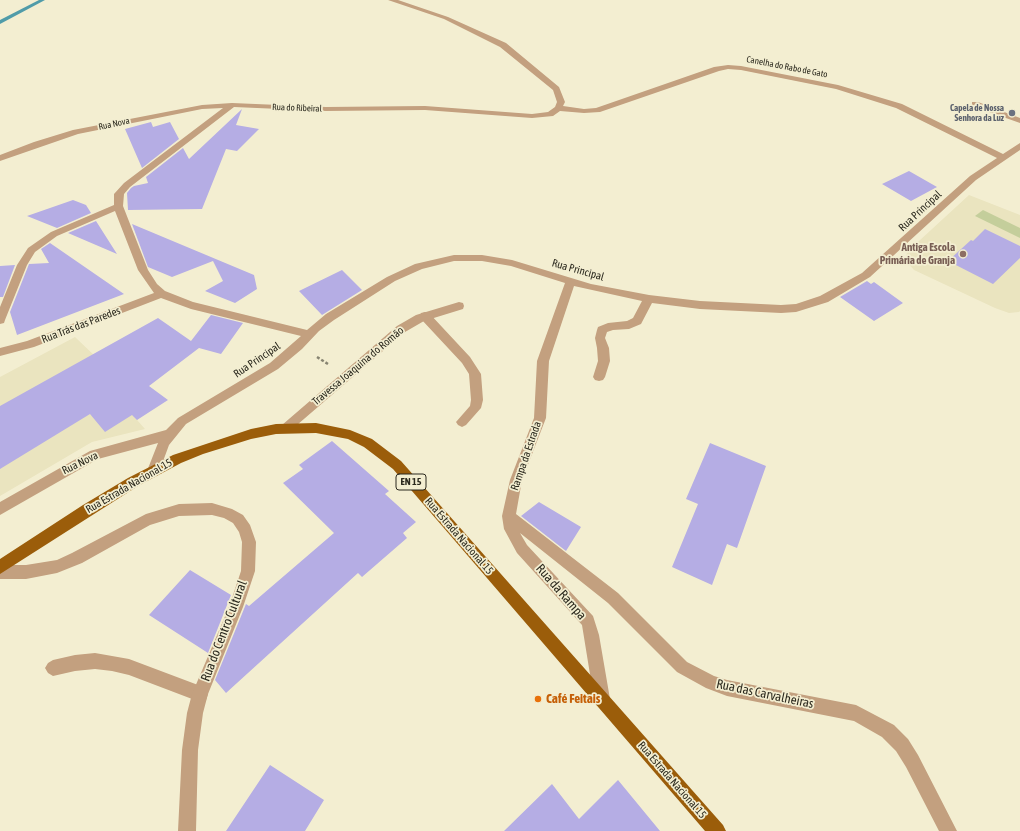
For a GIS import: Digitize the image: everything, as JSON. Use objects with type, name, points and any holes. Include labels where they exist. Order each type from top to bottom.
[{"type":"main road","name":"Rua Estrada Nacional 15","points":[[0,567],[88,509],[153,470],[177,459],[251,434],[286,428],[316,428],[350,435],[368,443],[397,465],[717,831]]},
{"type":"street","points":[[391,0],[451,20],[503,45],[556,89],[560,98],[558,108]]},
{"type":"street","name":"Canelha do Rabo de Gato","points":[[558,108],[584,111],[597,110],[717,69],[735,67],[838,87],[899,106],[1004,158]]},
{"type":"street","points":[[976,104],[1020,121]]},
{"type":"street","points":[[232,106],[127,185],[120,194],[118,206],[144,270],[153,286],[161,294],[191,305],[309,334]]},
{"type":"street","name":"Rua do Ribeiral","points":[[232,106],[326,109],[425,108],[532,116],[550,114],[558,108]]},
{"type":"street","name":"Rua Nova","points":[[0,158],[37,144],[94,128],[202,107],[232,106]]},
{"type":"street","name":"Rua Principal","points":[[153,470],[168,435],[187,418],[257,377],[298,346],[309,334],[330,317],[390,279],[419,266],[442,260],[467,257],[498,260],[606,291],[649,299],[700,305],[781,309],[796,308],[824,299],[872,270],[973,178],[1020,146]]},
{"type":"street","points":[[0,320],[22,265],[31,250],[42,241],[58,232],[118,206]]},
{"type":"street","name":"Rampa da Estrada","points":[[509,516],[516,480],[540,418],[543,361],[571,281]]},
{"type":"street","name":"Rua Trás das Paredes","points":[[0,352],[30,344],[161,294]]},
{"type":"street","points":[[599,377],[604,361],[603,348],[600,338],[602,330],[612,326],[629,325],[637,321],[649,299]]},
{"type":"street","name":"Travessa Joaquina do Romão","points":[[286,428],[394,335],[409,324],[425,316],[459,306]]},
{"type":"street","points":[[425,316],[466,360],[475,374],[477,400],[475,408],[462,422]]},
{"type":"street","name":"Rua Nova","points":[[0,509],[64,470],[94,455],[168,435]]},
{"type":"street","name":"Rua do Centro Cultural","points":[[0,572],[26,572],[58,566],[77,558],[146,520],[179,510],[212,509],[227,513],[238,519],[245,529],[249,542],[248,571],[236,607],[200,694],[195,713],[190,744],[187,831]]},
{"type":"street","name":"Rua da Rampa","points":[[509,516],[511,529],[522,549],[588,621],[592,635],[602,699]]},
{"type":"street","name":"Rua das Carvalheiras","points":[[509,516],[624,607],[682,667],[706,680],[727,688],[856,713],[888,731],[902,745],[912,761],[948,831]]},
{"type":"street","points":[[53,668],[95,661],[112,663],[129,667],[200,694]]},
{"type":"path","points":[[298,346],[347,375]]},
{"type":"shaded area","name":"Antiga Escola Primária de Granja","points":[[969,195],[1020,215],[1019,312],[1009,313],[995,308],[914,270],[907,262],[907,252]]},
{"type":"shaded area","points":[[75,337],[97,358],[116,396],[145,429],[92,442],[0,496],[0,377]]},
{"type":"green space","points":[[983,210],[1020,228],[1020,238],[975,216]]},
{"type":"building","points":[[242,109],[236,125],[259,129],[237,151],[226,149],[202,209],[128,210],[127,193],[131,188],[148,183],[146,177],[183,148],[189,159]]},
{"type":"building","points":[[151,122],[153,127],[170,122],[179,139],[142,168],[125,129]]},
{"type":"building","points":[[909,171],[937,187],[911,201],[882,184]]},
{"type":"building","points":[[73,200],[86,205],[91,213],[57,228],[27,216]]},
{"type":"building","points":[[96,221],[117,254],[68,233]]},
{"type":"building","points":[[132,224],[254,275],[257,289],[235,303],[205,291],[223,281],[213,261],[172,277],[148,267]]},
{"type":"building","points":[[985,229],[1020,246],[1020,258],[993,284],[948,261],[971,240],[973,241]]},
{"type":"building","points":[[50,243],[124,294],[17,335],[10,312],[29,264],[49,263],[41,249]]},
{"type":"building","points":[[15,265],[3,297],[0,297],[0,266]]},
{"type":"building","points":[[342,270],[362,290],[322,315],[299,291]]},
{"type":"building","points":[[867,281],[871,284],[874,282],[903,303],[874,321],[840,297]]},
{"type":"building","points":[[211,315],[243,323],[221,354],[199,348],[149,386],[168,400],[137,420],[132,415],[105,432],[90,414],[0,469],[0,406],[158,318],[191,341]]},
{"type":"building","points":[[332,441],[389,491],[385,494],[416,522],[403,533],[407,538],[362,577],[358,573],[226,693],[215,680],[246,604],[249,606],[334,533],[283,483],[303,469],[299,465]]},
{"type":"building","points":[[710,443],[766,466],[737,548],[727,544],[712,585],[672,567],[698,504],[686,499]]},
{"type":"building","points":[[539,502],[581,527],[566,551],[521,516]]},
{"type":"building","points":[[190,570],[231,595],[208,653],[149,615]]},
{"type":"building","points":[[270,765],[324,800],[305,831],[226,831]]},
{"type":"building","points":[[618,780],[660,831],[504,831],[552,784],[579,819]]},
{"type":"waterway","points":[[0,22],[43,0]]},
{"type":"place","name":"Capela de Nossa Senhora da Luz","points":[[1012,113]]},
{"type":"place","name":"Antiga Escola Primária de Granja","points":[[963,254]]},
{"type":"place","name":"Café Feitais","points":[[538,699]]}]
